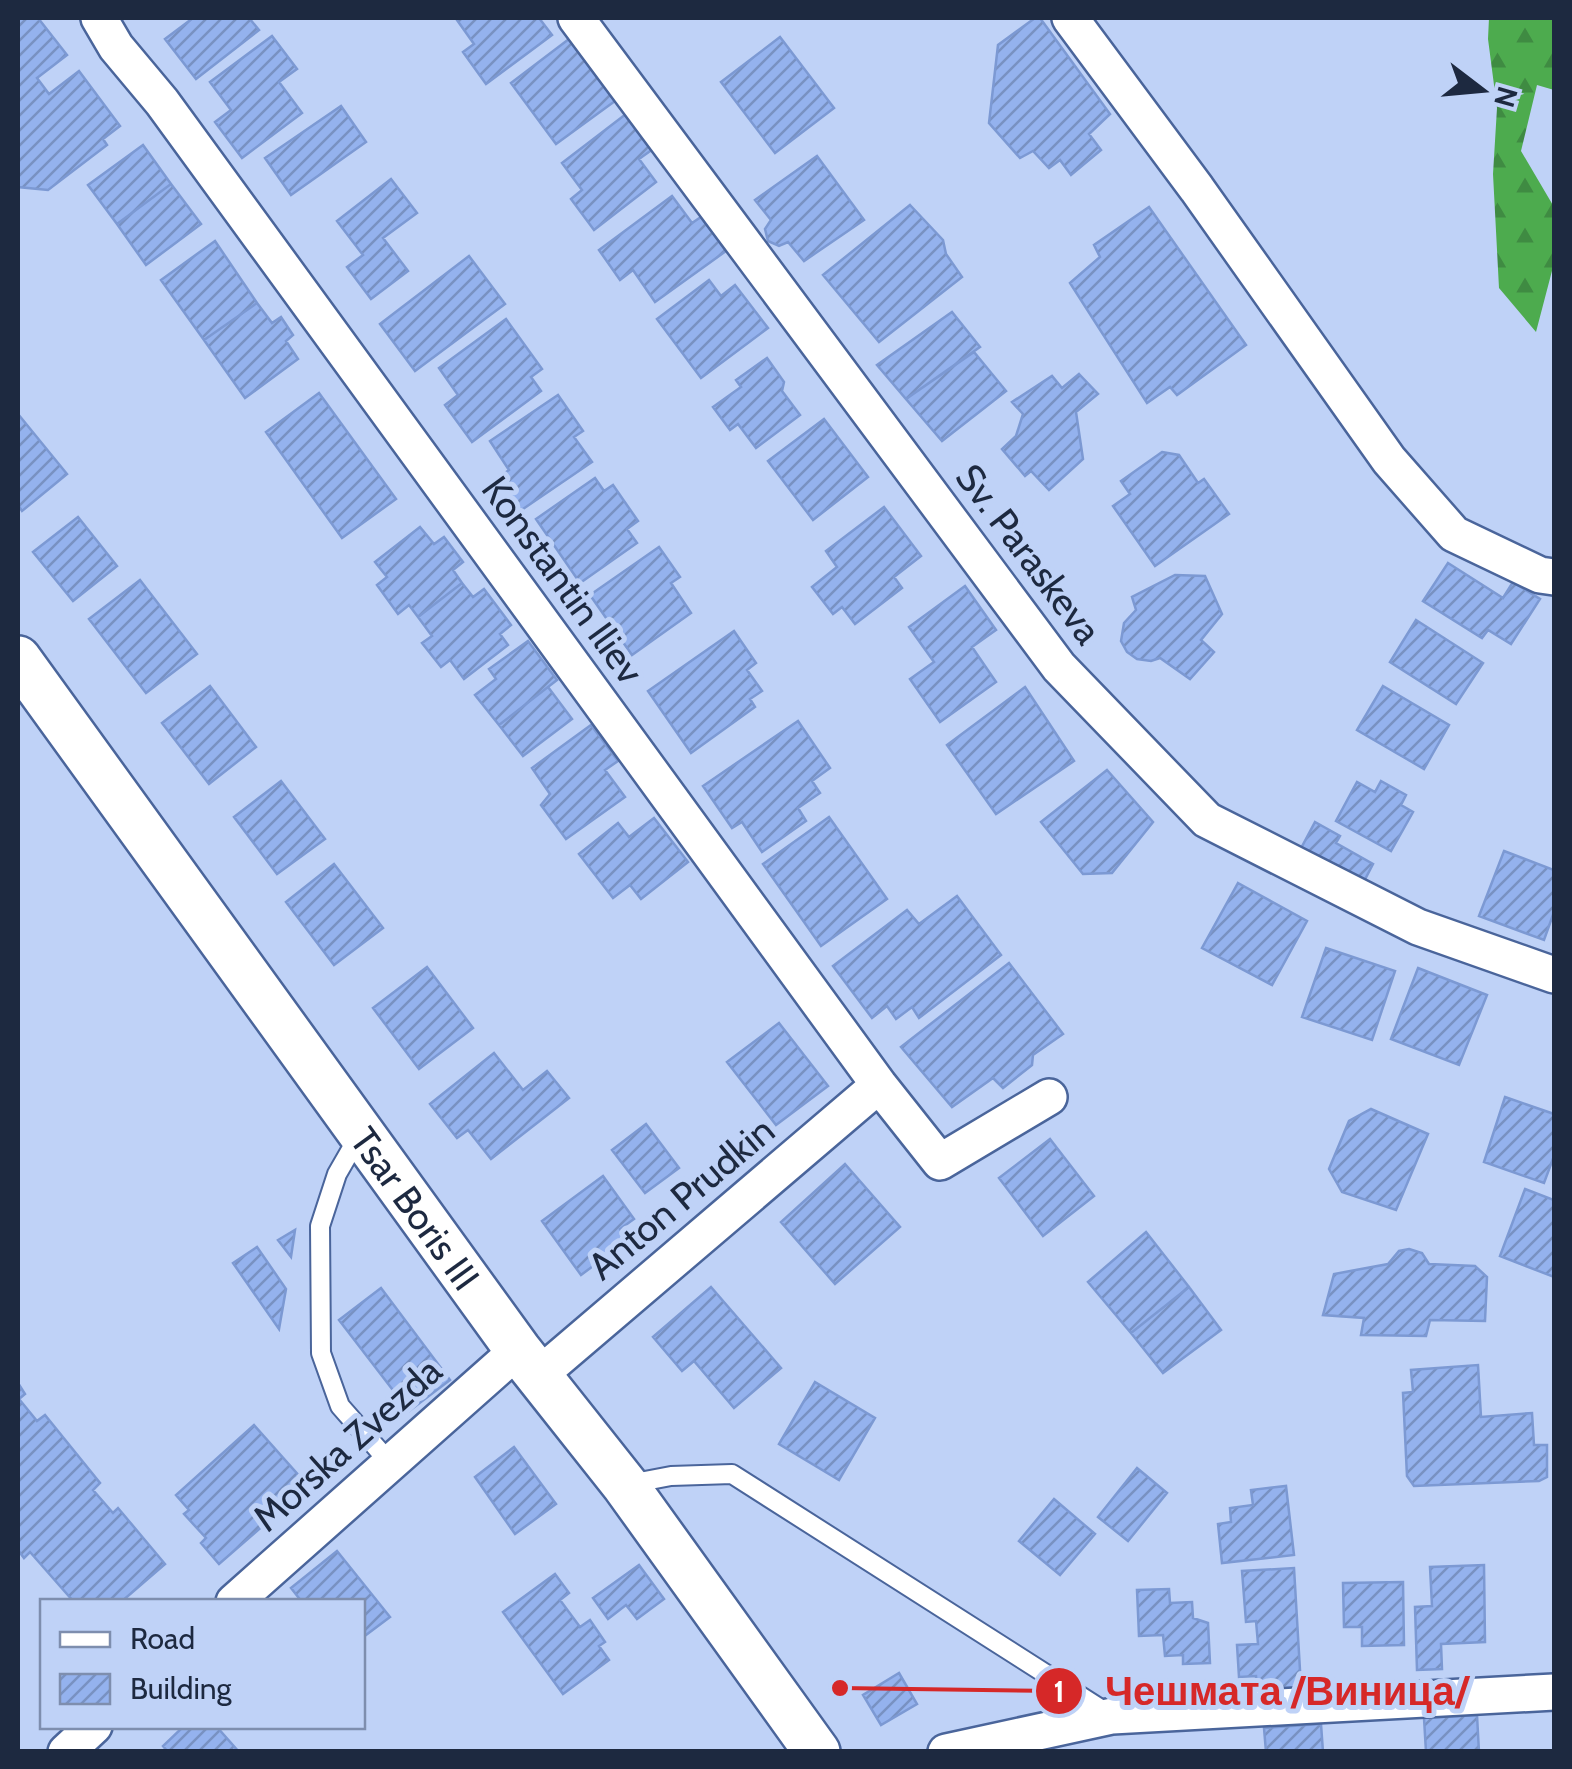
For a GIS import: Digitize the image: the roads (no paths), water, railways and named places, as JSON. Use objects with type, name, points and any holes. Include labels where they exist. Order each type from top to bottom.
[{"type":"street","name":"Konstantin Iliev","points":[[99,18],[116,47],[162,102],[940,1162],[1049,1098]]},
{"type":"street","name":"Sv. Paraskeva","points":[[576,18],[1059,667],[1207,820],[1418,927],[1554,975]]},
{"type":"street","points":[[1070,18],[1389,460],[1454,534],[1540,575],[1554,577]]},
{"type":"street","name":"Tsar Boris III","points":[[18,659],[360,1134],[528,1363],[625,1485],[818,1752]]},
{"type":"street","name":"Anton Prudkin","points":[[528,1363],[888,1096]]},
{"type":"street","name":"Morska Zvezda","points":[[237,1599],[390,1462],[528,1363]]},
{"type":"street","points":[[946,1752],[1112,1716],[1554,1692]]},
{"type":"street","points":[[66,1752],[91,1729]]},
{"type":"lane","points":[[360,1134],[336,1174],[320,1226],[321,1353],[340,1406],[390,1462]]},
{"type":"lane","points":[[625,1485],[672,1476],[732,1474],[1112,1716]]},
{"type":"place","name":"Чешмата /Виница/","points":[[840,1688]]}]
